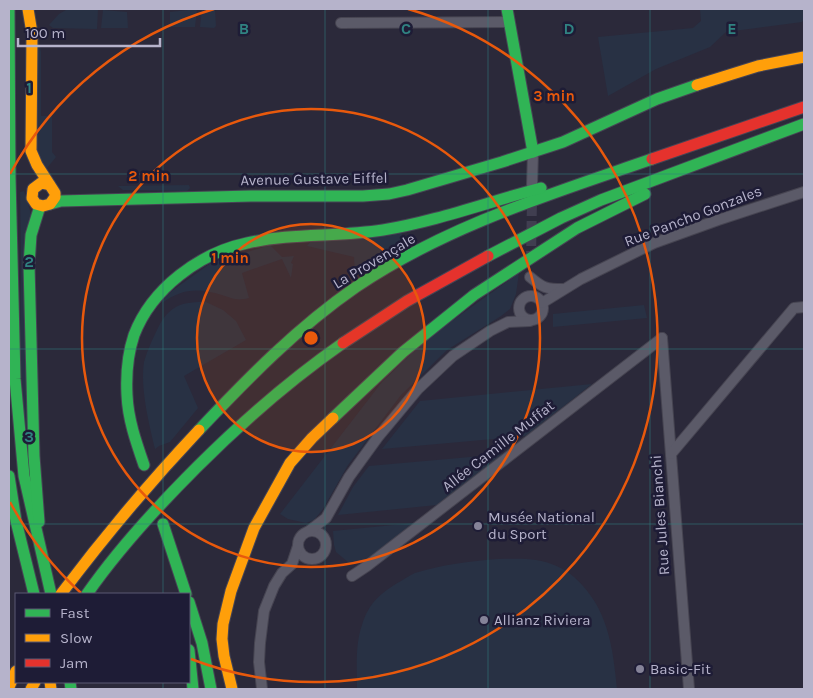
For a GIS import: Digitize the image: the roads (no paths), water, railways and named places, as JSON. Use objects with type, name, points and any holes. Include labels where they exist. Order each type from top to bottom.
[{"type":"main road","points":[[9,9],[10,177],[15,380],[18,425],[24,476],[51,593]]},
{"type":"main road","points":[[10,177],[20,9]]},
{"type":"main road","points":[[28,9],[32,33],[32,151],[37,165],[55,197],[45,205],[31,235],[29,266],[34,456],[41,553]]},
{"type":"main road","points":[[506,9],[533,152]]},
{"type":"main road","name":"Avenue Gustave Eiffel","points":[[45,205],[90,200],[390,194],[427,185],[563,142],[616,117],[702,82],[758,66],[804,57]]},
{"type":"main road","name":"La Provençale","points":[[62,593],[112,529],[199,428],[274,354],[314,318],[377,274],[454,232],[548,195],[627,166],[804,107]]},
{"type":"main road","points":[[87,593],[126,542],[215,448],[267,401],[328,353],[380,317],[414,296],[554,221],[589,205],[804,124]]},
{"type":"main road","points":[[232,689],[222,639],[230,591],[244,551],[272,494],[290,463],[312,438],[403,352],[474,295],[577,228],[700,163]]},
{"type":"main road","points":[[144,465],[134,433],[127,397],[132,344],[139,325],[150,306],[166,288],[192,266],[212,255],[244,243],[282,237],[379,230],[406,226],[510,196],[627,166]]},
{"type":"main road","points":[[45,205],[33,200],[32,192],[41,183],[52,189]]},
{"type":"main road","name":"Avenue Gustave Eiffel","points":[[52,189],[72,198],[90,200]]},
{"type":"main road","points":[[9,476],[22,549],[34,593]]},
{"type":"main road","points":[[163,524],[186,593]]},
{"type":"main road","points":[[190,605],[202,643],[211,689]]},
{"type":"main road","points":[[190,660],[193,689]]},
{"type":"main road","points":[[9,687],[15,672]]},
{"type":"street","points":[[341,23],[509,22]]},
{"type":"street","points":[[532,186],[533,152]]},
{"type":"street","name":"Rue Pancho Gonzales","points":[[542,303],[581,279],[654,243],[804,192]]},
{"type":"street","points":[[529,296],[530,272],[542,287],[563,289]]},
{"type":"street","points":[[292,564],[302,535],[326,518],[349,477],[378,437],[418,389],[453,356],[490,330],[508,322],[530,321],[538,318],[541,315],[542,303],[538,298],[529,296],[522,300],[508,322]]},
{"type":"street","points":[[518,307],[520,315],[530,321]]},
{"type":"street","points":[[670,454],[794,308],[804,307]]},
{"type":"street","name":"Rue Jules Bianchi","points":[[662,338],[659,378],[670,454],[688,689]]},
{"type":"street","name":"Allée Camille Muffat","points":[[352,576],[662,338]]},
{"type":"street","points":[[262,689],[259,662],[264,611],[274,586],[282,573],[292,564],[317,559],[324,553],[327,544],[326,518]]},
{"type":"street","points":[[309,531],[313,530],[321,534],[327,544]]},
{"type":"street","points":[[298,546],[301,554],[312,559]]},
{"type":"tunnel","points":[[531,261],[532,198]]},
{"type":"place","name":"Musée National du Sport","points":[[478,526]]},
{"type":"place","name":"Allianz Riviera","points":[[484,620]]},
{"type":"place","name":"Basic-Fit","points":[[640,669]]}]
